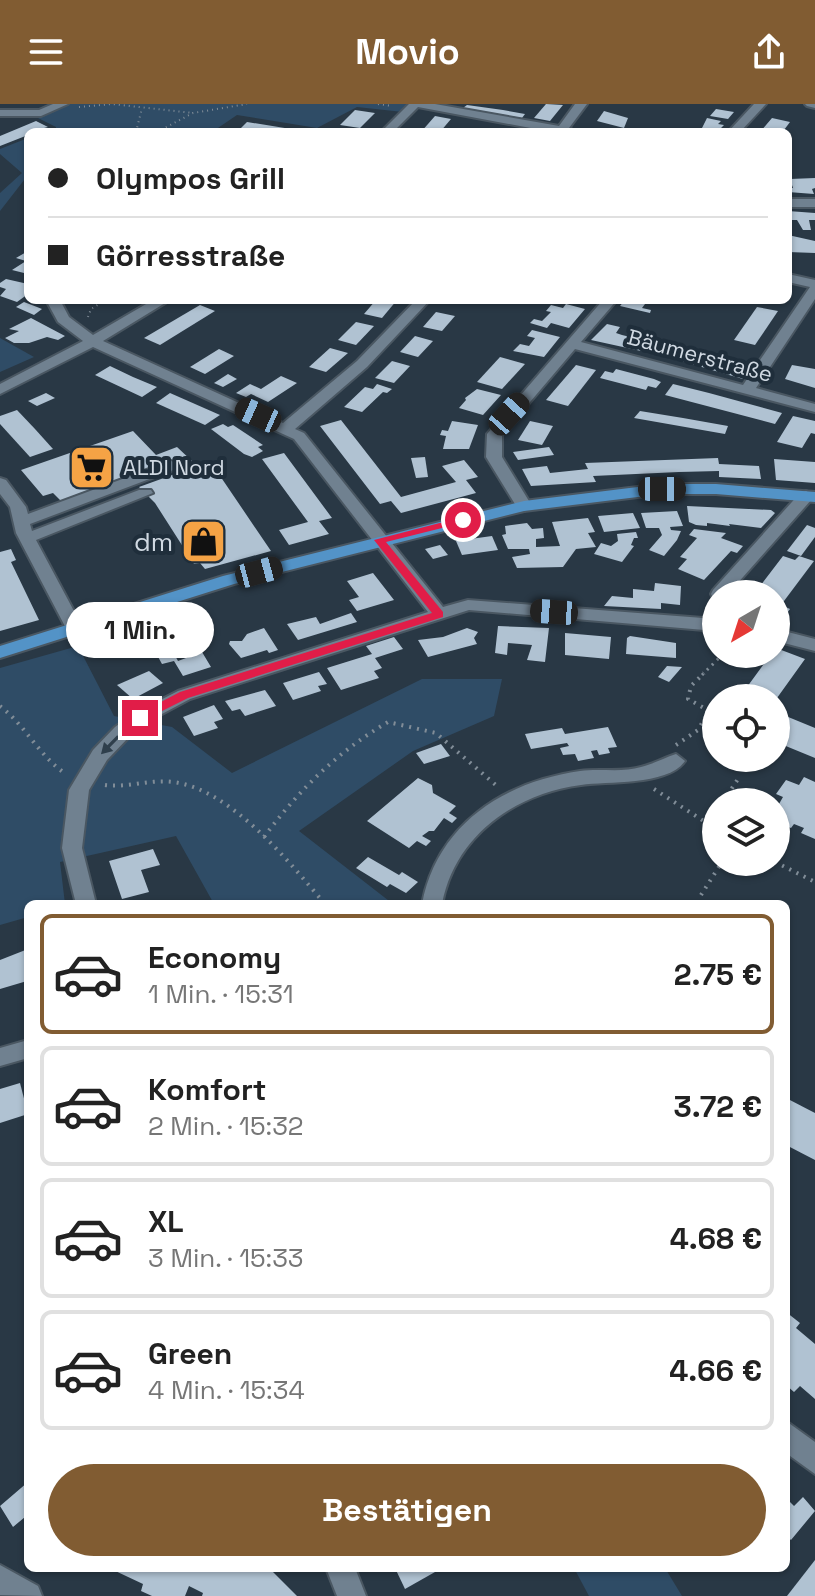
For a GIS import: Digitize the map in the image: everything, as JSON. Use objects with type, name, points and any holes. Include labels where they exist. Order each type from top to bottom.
[{"type":"main road","points":[[0,652],[229,580],[524,506],[662,489],[716,489],[810,497]]},
{"type":"street","points":[[0,113],[41,113],[62,104]]},
{"type":"street","points":[[391,128],[416,104],[548,128]]},
{"type":"street","points":[[567,128],[581,104]]},
{"type":"street","points":[[738,128],[760,104]]},
{"type":"street","points":[[792,203],[815,203]]},
{"type":"street","points":[[747,390],[815,286],[792,279]]},
{"type":"street","points":[[55,304],[63,319],[93,342],[299,436],[439,614]]},
{"type":"street","points":[[0,390],[93,342],[156,304]]},
{"type":"street","points":[[287,428],[362,364],[419,304]]},
{"type":"street","points":[[524,506],[494,457],[495,434],[607,304]]},
{"type":"street","name":"Bäumerstraße","points":[[573,344],[815,408]]},
{"type":"street","points":[[24,530],[171,466]]},
{"type":"street","points":[[0,483],[18,507],[24,530],[74,628]]},
{"type":"street","points":[[24,530],[145,493]]},
{"type":"street","points":[[731,580],[810,497]]},
{"type":"street","points":[[85,900],[72,848],[79,790],[100,755],[122,732],[161,705],[468,605],[702,624]]},
{"type":"street","points":[[790,639],[815,645]]},
{"type":"street","points":[[433,900],[440,876],[462,836],[512,799],[575,778],[640,775],[676,761]]},
{"type":"street","points":[[0,1057],[24,1050]]},
{"type":"street","points":[[790,1438],[815,1460]]},
{"type":"street","points":[[342,1572],[352,1596]]},
{"type":"street","points":[[0,1579],[28,1596]]},
{"type":"path","points":[[69,104],[86,107],[111,104],[193,113],[247,104]]},
{"type":"path","points":[[137,128],[144,108],[149,104]]},
{"type":"path","points":[[378,104],[391,106]]},
{"type":"path","points":[[165,128],[193,113]]},
{"type":"path","points":[[89,315],[91,309],[99,304]]},
{"type":"path","points":[[676,761],[663,754],[698,730],[709,711],[688,699],[691,686],[709,668]]},
{"type":"path","points":[[0,706],[26,727],[47,764],[64,774],[113,787],[173,782],[204,792],[264,837],[321,900]]},
{"type":"path","points":[[264,837],[294,796],[321,768],[352,741],[388,722],[436,733],[512,799]]},
{"type":"path","points":[[640,775],[673,804],[702,821]]},
{"type":"path","points":[[732,788],[738,779]]},
{"type":"path","points":[[790,870],[815,882]]},
{"type":"path","points":[[701,895],[713,876]]},
{"type":"shaded area","points":[[67,104],[411,104],[403,112],[357,107],[317,128],[237,115],[218,128],[56,128],[38,118]]},
{"type":"shaded area","points":[[24,140],[24,180],[0,211],[0,193],[22,173],[0,154],[0,149]]},
{"type":"shaded area","points":[[0,338],[34,357],[0,372]]},
{"type":"shaded area","points":[[78,646],[114,716],[172,727],[232,773],[422,679],[502,679],[494,716],[413,751],[299,831],[388,900],[212,900],[176,836],[60,862],[65,900],[24,900],[24,918],[0,925],[0,668]]},
{"type":"shaded area","points":[[576,1572],[667,1572],[682,1596],[589,1596]]},
{"type":"building","points":[[546,104],[563,105],[550,121],[534,118]]},
{"type":"building","points":[[467,105],[525,114],[522,118],[463,108]]},
{"type":"building","points":[[716,109],[734,112],[728,119],[710,116]]},
{"type":"building","points":[[355,110],[375,113],[360,128],[340,125]]},
{"type":"building","points":[[604,111],[628,118],[624,128],[597,121]]},
{"type":"building","points":[[435,116],[451,119],[443,128],[424,128]]},
{"type":"building","points":[[707,118],[721,121],[718,124],[724,125],[721,128],[702,128]]},
{"type":"building","points":[[772,118],[790,122],[786,128],[763,128]]},
{"type":"building","points":[[36,121],[48,127],[24,128],[24,137],[0,146],[0,136]]},
{"type":"building","points":[[247,122],[284,128],[241,128]]},
{"type":"building","points":[[815,178],[814,194],[792,192],[792,179]]},
{"type":"building","points":[[792,211],[815,213],[815,220],[809,220],[811,230],[803,230],[797,220],[792,220]]},
{"type":"building","points":[[792,236],[815,241],[815,253],[792,252]]},
{"type":"building","points":[[24,262],[24,273],[12,270]]},
{"type":"building","points":[[6,279],[24,283],[24,297],[17,302],[0,296],[6,289],[0,287]]},
{"type":"building","points":[[24,302],[42,309],[34,315],[16,307]]},
{"type":"building","points":[[373,304],[394,304],[382,318],[364,314]]},
{"type":"building","points":[[566,304],[585,309],[569,328],[551,323],[547,328],[530,323],[534,319],[542,321],[551,312],[546,311],[551,305],[563,308]]},
{"type":"building","points":[[645,304],[642,308],[651,310],[650,313],[620,306]]},
{"type":"building","points":[[200,305],[215,311],[160,345],[144,338]]},
{"type":"building","points":[[757,307],[778,311],[755,345],[734,340]]},
{"type":"building","points":[[436,312],[455,316],[442,331],[423,327]]},
{"type":"building","points":[[31,318],[65,336],[58,340],[47,337],[29,343],[14,343],[5,338],[19,331],[9,329]]},
{"type":"building","points":[[356,322],[374,326],[356,345],[338,340]]},
{"type":"building","points":[[607,324],[620,327],[616,333],[622,335],[750,366],[743,379],[664,356],[591,340]]},
{"type":"building","points":[[532,330],[560,337],[544,357],[513,351],[520,344],[529,346],[535,338],[527,336]]},
{"type":"building","points":[[415,336],[433,341],[418,357],[400,352]]},
{"type":"building","points":[[330,348],[348,353],[326,372],[309,367]]},
{"type":"building","points":[[219,349],[234,356],[205,374],[190,367]]},
{"type":"building","points":[[500,357],[525,364],[502,389],[477,382]]},
{"type":"building","points":[[392,361],[410,366],[394,383],[375,378]]},
{"type":"building","points":[[576,365],[596,370],[568,406],[546,400]]},
{"type":"building","points":[[792,365],[815,369],[815,388],[785,379]]},
{"type":"building","points":[[110,366],[157,387],[142,397],[95,375]]},
{"type":"building","points":[[616,369],[661,382],[656,388],[648,386],[646,390],[600,378],[605,371],[613,373]]},
{"type":"building","points":[[228,374],[237,379],[223,387],[214,383]]},
{"type":"building","points":[[281,376],[297,383],[268,402],[251,394],[246,397],[236,393],[250,384],[261,389]]},
{"type":"building","points":[[377,384],[392,389],[383,392],[362,412],[344,407],[365,387],[373,389]]},
{"type":"building","points":[[673,384],[782,413],[775,424],[665,395]]},
{"type":"building","points":[[477,389],[501,395],[483,415],[459,408],[465,398]]},
{"type":"building","points":[[46,393],[55,398],[37,406],[28,401]]},
{"type":"building","points":[[170,393],[220,415],[205,425],[156,403]]},
{"type":"building","points":[[17,410],[53,449],[30,457],[0,424],[0,416]]},
{"type":"building","points":[[640,411],[728,426],[725,434],[634,418]]},
{"type":"building","points":[[793,416],[815,421],[815,434],[811,433],[802,448],[777,442]]},
{"type":"building","points":[[341,420],[401,497],[456,482],[442,466],[464,460],[478,477],[466,480],[476,493],[401,513],[391,501],[380,504],[320,426]]},
{"type":"building","points":[[452,421],[478,425],[469,449],[443,449],[446,436],[440,435],[442,430],[448,431]]},
{"type":"building","points":[[530,421],[553,426],[542,445],[518,440]]},
{"type":"building","points":[[223,424],[228,427],[233,425],[263,445],[258,447],[263,451],[252,457],[244,454],[211,429]]},
{"type":"building","name":"ALDI Nord","points":[[133,431],[156,455],[177,447],[193,462],[174,469],[168,463],[61,501],[53,493],[43,496],[21,470]]},
{"type":"building","points":[[549,447],[554,455],[518,460],[513,452]]},
{"type":"building","points":[[284,453],[332,518],[319,521],[329,534],[289,545],[279,530],[308,522],[262,459]]},
{"type":"building","points":[[425,457],[428,477],[416,478],[411,458]]},
{"type":"building","points":[[718,458],[719,464],[759,466],[761,479],[719,477],[719,471],[679,472],[593,476],[596,482],[531,486],[522,469],[547,466],[550,473],[588,469],[585,463]]},
{"type":"building","points":[[774,459],[815,462],[815,483],[776,480]]},
{"type":"building","points":[[208,462],[271,551],[205,569],[200,563],[194,564],[155,503],[139,487]]},
{"type":"building","points":[[687,506],[771,510],[775,513],[761,528],[707,523],[707,526],[689,522]]},
{"type":"building","points":[[677,511],[683,526],[670,527],[671,530],[681,531],[677,540],[664,556],[649,550],[662,535],[659,528],[646,528],[641,513]]},
{"type":"building","points":[[633,513],[640,528],[604,532],[598,516]]},
{"type":"building","points":[[588,518],[595,532],[588,533],[596,547],[576,549],[563,567],[517,568],[512,557],[530,554],[529,549],[508,549],[502,535],[506,534],[505,526],[527,523],[532,529],[543,528],[544,538],[536,539],[536,547],[560,546],[552,522]]},
{"type":"building","points":[[807,525],[815,528],[815,537],[801,556],[787,551]]},
{"type":"building","points":[[694,529],[726,533],[721,538],[743,546],[737,553],[731,551],[704,580],[678,569],[687,559],[680,557],[697,538],[689,535]]},
{"type":"building","points":[[636,532],[638,538],[634,538],[631,545],[634,546],[622,562],[594,554],[601,543],[611,546],[618,541],[617,534]]},
{"type":"building","points":[[492,536],[498,550],[462,555],[456,541]]},
{"type":"building","points":[[440,545],[448,555],[433,559],[425,549]]},
{"type":"building","points":[[11,549],[16,560],[11,562],[39,620],[0,631],[0,552]]},
{"type":"building","points":[[783,556],[795,560],[799,556],[814,561],[790,593],[790,580],[765,580]]},
{"type":"building","points":[[373,573],[394,600],[357,611],[349,600],[359,597],[347,581]]},
{"type":"building","points":[[655,583],[681,586],[680,605],[661,603],[661,609],[604,606],[612,596],[633,598],[633,589],[654,591]]},
{"type":"building","points":[[351,613],[357,622],[298,640],[287,624],[316,617],[320,624]]},
{"type":"building","points":[[498,626],[549,628],[545,662],[527,660],[532,645],[508,643],[507,655],[495,653]]},
{"type":"building","points":[[264,628],[278,650],[241,658],[229,644],[230,641],[242,641],[247,634]]},
{"type":"building","points":[[467,628],[478,632],[474,638],[477,644],[428,657],[418,640],[443,637]]},
{"type":"building","points":[[565,633],[611,637],[609,659],[565,655]]},
{"type":"building","points":[[394,637],[403,649],[375,658],[382,668],[374,671],[379,678],[341,690],[327,668],[372,654],[366,646]]},
{"type":"building","points":[[627,638],[676,643],[676,658],[626,654]]},
{"type":"building","points":[[172,650],[178,661],[202,652],[211,667],[183,676],[174,661],[162,664],[157,655]]},
{"type":"building","points":[[790,653],[805,659],[787,684],[749,684],[761,668],[790,668]]},
{"type":"building","points":[[667,666],[682,667],[669,682],[658,677]]},
{"type":"building","points":[[149,671],[163,683],[133,699],[117,685]]},
{"type":"building","points":[[319,672],[327,684],[318,686],[321,691],[293,700],[283,683]]},
{"type":"building","points":[[265,690],[276,706],[245,716],[240,709],[232,711],[225,701]]},
{"type":"building","points":[[214,705],[223,719],[214,722],[218,728],[194,736],[183,717]]},
{"type":"building","points":[[790,718],[815,728],[815,758],[790,748]]},
{"type":"building","points":[[608,727],[617,747],[608,748],[610,753],[599,755],[597,750],[591,751],[594,758],[578,761],[575,754],[563,755],[560,748],[569,746],[567,743],[531,749],[525,734],[562,728],[565,734]]},
{"type":"building","points":[[441,744],[450,756],[424,764],[416,753]]},
{"type":"building","points":[[804,777],[815,782],[815,839],[801,833],[804,828],[794,824],[790,828],[790,788],[780,788],[786,780],[799,785]]},
{"type":"building","points":[[418,778],[432,785],[433,793],[456,806],[449,813],[457,818],[452,823],[444,818],[434,831],[422,836],[431,841],[426,846],[417,841],[409,848],[367,821]]},
{"type":"building","points":[[153,849],[160,865],[141,870],[149,892],[122,899],[109,861]]},
{"type":"building","points":[[368,857],[418,882],[406,893],[390,884],[387,887],[356,868]]},
{"type":"building","points":[[24,951],[24,982],[0,989],[0,960]]},
{"type":"building","points":[[20,1083],[24,1115],[0,1123],[0,1089]]},
{"type":"building","points":[[790,1100],[815,1113],[815,1160],[790,1147]]},
{"type":"building","points":[[790,1315],[800,1323],[796,1328],[815,1344],[815,1399],[800,1386],[794,1392],[790,1388]]},
{"type":"building","points":[[24,1485],[24,1518],[13,1527],[0,1506]]},
{"type":"building","points":[[803,1497],[815,1511],[791,1540],[790,1502],[794,1506]]},
{"type":"building","points":[[815,1560],[815,1596],[787,1596]]},
{"type":"building","points":[[118,1572],[273,1572],[297,1596],[202,1596],[203,1593],[189,1586],[185,1596],[152,1596],[141,1591],[143,1584]]},
{"type":"building","points":[[397,1572],[435,1572],[405,1589]]},
{"type":"place","name":"ALDI Nord","points":[[92,467]]},
{"type":"place","name":"dm","points":[[204,542]]},
{"type":"route","points":[[140,718],[184,695],[439,614],[379,540],[463,520]]}]
